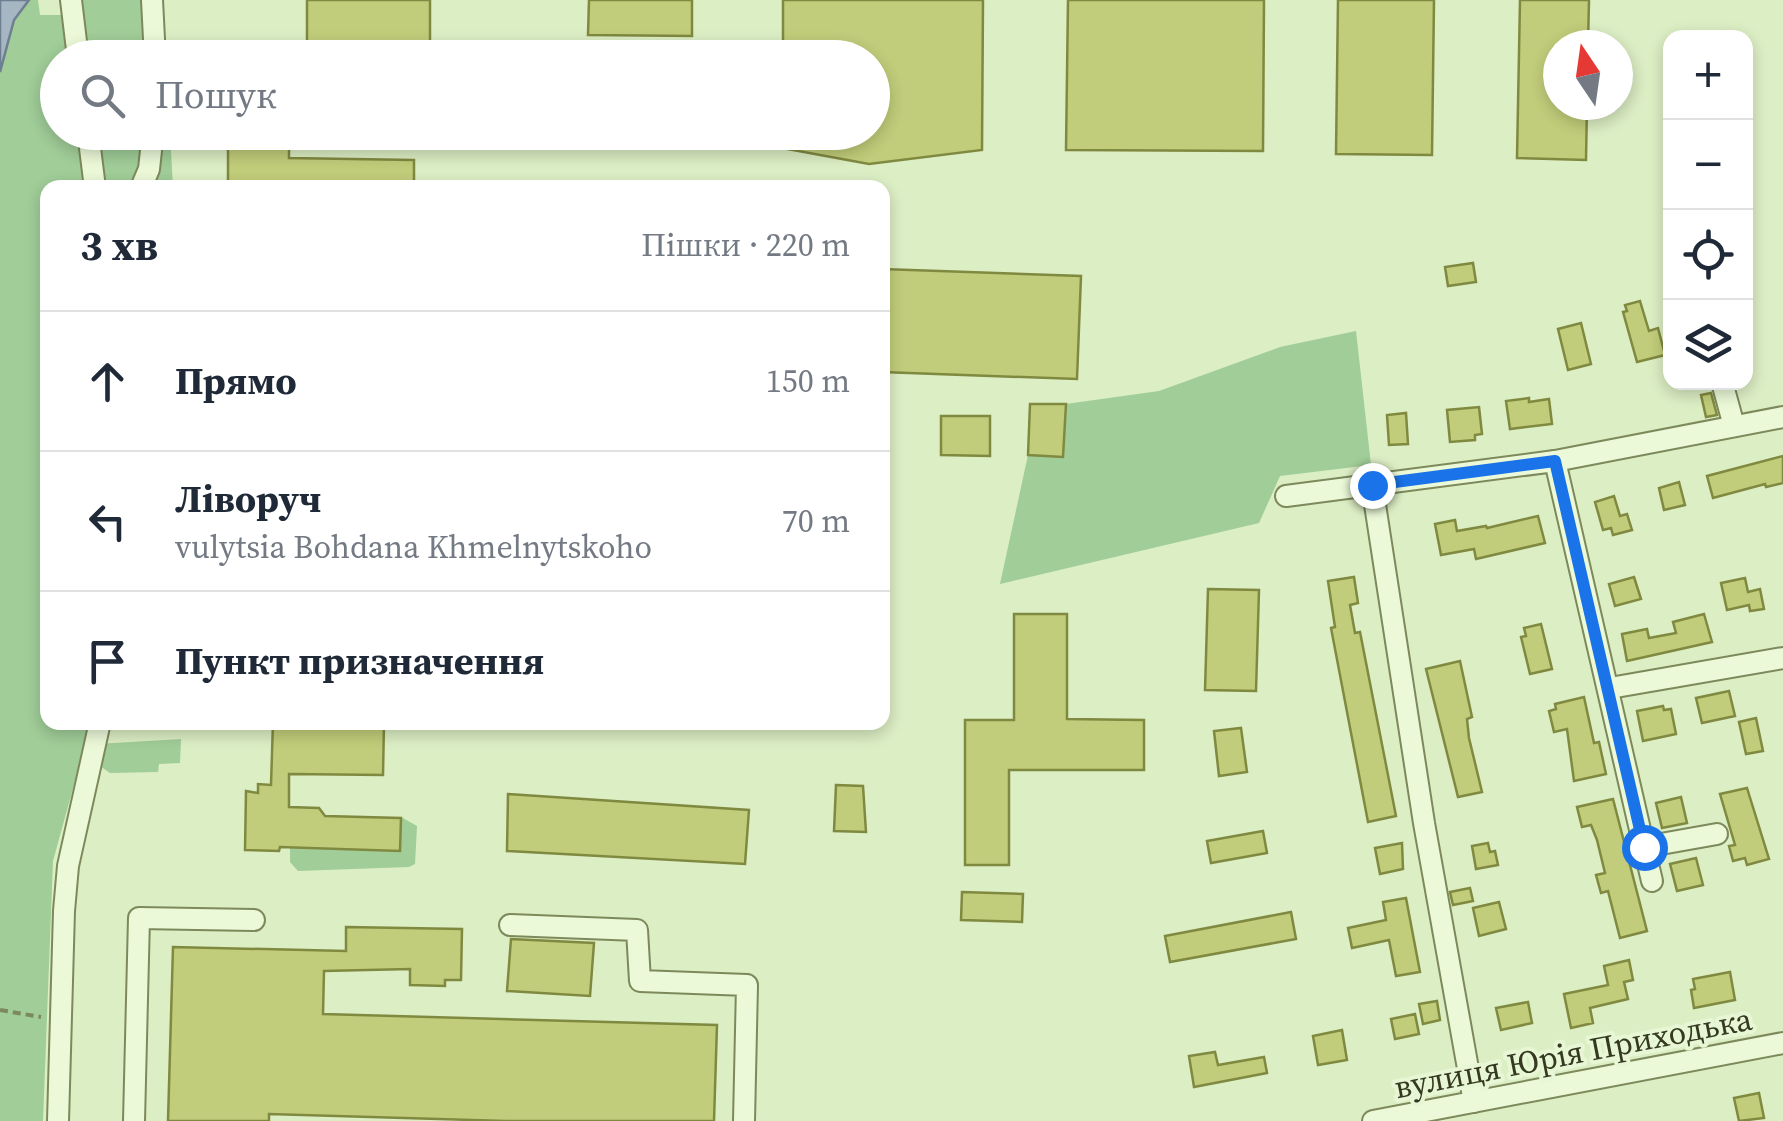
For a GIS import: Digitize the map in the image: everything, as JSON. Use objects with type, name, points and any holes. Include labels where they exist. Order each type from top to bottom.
[{"type":"street","points":[[71,0],[76,40]]},
{"type":"street","points":[[152,0],[154,40]]},
{"type":"street","points":[[90,150],[94,180]]},
{"type":"street","points":[[145,180],[151,150]]},
{"type":"street","points":[[1724,390],[1734,426]]},
{"type":"street","points":[[1286,496],[1555,461],[1783,417]]},
{"type":"street","points":[[1555,461],[1652,881]]},
{"type":"street","points":[[1372,485],[1424,823],[1474,1102]]},
{"type":"street","points":[[1610,688],[1783,658]]},
{"type":"street","points":[[58,1121],[68,866],[98,730]]},
{"type":"street","points":[[1644,847],[1717,834]]},
{"type":"street","points":[[134,1121],[139,918],[254,920]]},
{"type":"street","points":[[510,925],[637,930],[640,982],[748,986],[744,1121]]},
{"type":"street","name":"вулиця Юрія Приходька","points":[[1373,1121],[1783,1043]]},
{"type":"path","points":[[0,1010],[61,1020]]},
{"type":"green space","points":[[0,0],[38,0],[40,15],[83,15],[82,0],[163,0],[165,40],[40,40],[40,150],[171,150],[173,180],[40,180],[40,730],[89,730],[53,861],[43,1121],[0,1121]]},
{"type":"green space","points":[[1356,331],[1371,465],[1280,476],[1259,523],[1000,584],[1028,455],[1063,457],[1066,404],[1159,391],[1280,347]]},
{"type":"green space","points":[[181,739],[180,763],[159,764],[158,772],[110,773],[97,764],[97,744]]},
{"type":"green space","points":[[401,817],[417,826],[415,864],[409,867],[298,871],[290,862],[290,847],[400,851]]},
{"type":"water","points":[[0,0],[29,0],[14,20],[0,72]]},
{"type":"building","points":[[307,0],[430,0],[430,40],[307,40]]},
{"type":"building","points":[[589,0],[692,0],[692,36],[588,35]]},
{"type":"building","points":[[783,0],[983,0],[982,150],[869,164],[793,150],[890,150],[890,40],[783,40]]},
{"type":"building","points":[[1068,0],[1264,0],[1263,151],[1066,150]]},
{"type":"building","points":[[1338,0],[1434,0],[1432,155],[1336,154]]},
{"type":"building","points":[[1520,0],[1589,0],[1588,30],[1543,30],[1543,120],[1587,120],[1586,160],[1517,158]]},
{"type":"building","points":[[228,150],[289,150],[289,158],[414,160],[414,180],[228,180]]},
{"type":"building","points":[[1473,263],[1476,282],[1448,286],[1445,267]]},
{"type":"building","points":[[890,269],[1081,276],[1077,379],[890,372]]},
{"type":"building","points":[[1640,301],[1649,331],[1658,328],[1663,356],[1637,362],[1623,312],[1627,311],[1625,305]]},
{"type":"building","points":[[1581,323],[1591,364],[1568,370],[1558,329]]},
{"type":"building","points":[[1711,393],[1717,415],[1706,417],[1701,395]]},
{"type":"building","points":[[1529,398],[1529,402],[1549,399],[1552,424],[1510,429],[1506,401]]},
{"type":"building","points":[[1030,404],[1066,404],[1063,457],[1028,455]]},
{"type":"building","points":[[1479,407],[1482,434],[1475,435],[1475,440],[1450,442],[1447,410]]},
{"type":"building","points":[[1406,413],[1408,444],[1389,445],[1387,415]]},
{"type":"building","points":[[941,416],[990,416],[990,456],[941,455]]},
{"type":"building","points":[[1783,456],[1783,483],[1713,498],[1707,476]]},
{"type":"building","points":[[1679,482],[1685,505],[1664,510],[1659,488]]},
{"type":"building","points":[[1614,496],[1620,516],[1627,514],[1632,530],[1613,535],[1611,528],[1603,530],[1595,502]]},
{"type":"building","points":[[1538,516],[1545,543],[1476,559],[1474,549],[1441,555],[1435,524],[1455,520],[1457,531]]},
{"type":"building","points":[[1354,577],[1358,603],[1350,605],[1355,633],[1360,632],[1396,816],[1368,822],[1331,628],[1335,627],[1328,581]]},
{"type":"building","points":[[1634,577],[1641,599],[1615,606],[1609,584]]},
{"type":"building","points":[[1745,578],[1748,592],[1760,589],[1764,609],[1750,611],[1749,605],[1727,610],[1721,583]]},
{"type":"building","points":[[1208,589],[1259,590],[1256,691],[1205,690]]},
{"type":"building","points":[[1014,614],[1067,614],[1067,719],[1144,720],[1144,770],[1009,770],[1009,865],[965,865],[965,720],[1014,720]]},
{"type":"building","points":[[1704,614],[1712,642],[1627,661],[1622,634],[1647,629],[1649,638],[1676,633],[1673,622]]},
{"type":"building","points":[[1541,624],[1552,669],[1530,674],[1521,637],[1526,636],[1524,628]]},
{"type":"building","points":[[1460,661],[1472,717],[1467,719],[1469,738],[1482,792],[1458,797],[1426,669]]},
{"type":"building","points":[[1729,691],[1735,716],[1702,723],[1696,698]]},
{"type":"building","points":[[1584,697],[1594,743],[1599,742],[1606,774],[1574,781],[1567,729],[1554,732],[1549,711],[1556,709],[1555,704]]},
{"type":"building","points":[[1663,706],[1664,710],[1671,709],[1676,734],[1643,741],[1637,711]]},
{"type":"building","points":[[1756,718],[1763,751],[1746,754],[1739,722]]},
{"type":"building","points":[[1241,728],[1247,772],[1219,776],[1214,731]]},
{"type":"building","points":[[273,730],[384,730],[383,775],[289,774],[289,807],[319,808],[325,816],[401,818],[400,851],[280,847],[279,851],[245,850],[246,791],[258,793],[258,784],[271,785]]},
{"type":"building","points":[[836,785],[863,786],[866,832],[834,831]]},
{"type":"building","points":[[1747,788],[1769,859],[1747,865],[1745,858],[1733,861],[1729,846],[1735,845],[1720,794]]},
{"type":"building","points":[[508,794],[749,810],[745,864],[507,851]]},
{"type":"building","points":[[1681,797],[1687,823],[1662,828],[1656,803]]},
{"type":"building","points":[[1613,799],[1647,931],[1620,938],[1608,891],[1601,893],[1596,875],[1605,873],[1597,840],[1591,825],[1582,827],[1577,807]]},
{"type":"building","points":[[1263,831],[1267,853],[1211,863],[1207,841]]},
{"type":"building","points":[[1402,843],[1403,869],[1380,874],[1375,848]]},
{"type":"building","points":[[1488,843],[1490,852],[1495,851],[1498,865],[1476,869],[1472,846]]},
{"type":"building","points":[[1696,858],[1703,885],[1677,891],[1670,864]]},
{"type":"building","points":[[1470,888],[1473,901],[1453,905],[1450,892]]},
{"type":"building","points":[[962,892],[1023,894],[1022,922],[961,920]]},
{"type":"building","points":[[1406,898],[1420,972],[1396,976],[1389,940],[1352,948],[1348,928],[1386,920],[1383,902]]},
{"type":"building","points":[[1499,902],[1506,929],[1479,936],[1473,908]]},
{"type":"building","points":[[1291,912],[1296,939],[1170,962],[1165,936]]},
{"type":"building","points":[[346,927],[462,929],[461,980],[445,980],[445,986],[410,985],[410,969],[324,971],[323,1014],[717,1025],[714,1121],[506,1121],[269,1114],[269,1121],[168,1121],[173,947],[346,951]]},
{"type":"building","points":[[511,939],[594,943],[590,996],[507,991]]},
{"type":"building","points":[[1629,960],[1633,980],[1624,982],[1628,999],[1590,1008],[1593,1023],[1571,1028],[1564,994],[1608,985],[1604,966]]},
{"type":"building","points":[[1730,972],[1735,1000],[1694,1008],[1693,979]]},
{"type":"building","points":[[1437,1001],[1440,1020],[1423,1024],[1419,1004]]},
{"type":"building","points":[[1528,1002],[1532,1023],[1501,1030],[1496,1008]]},
{"type":"building","points":[[1415,1014],[1419,1034],[1395,1039],[1391,1019]]},
{"type":"building","points":[[1342,1030],[1347,1060],[1318,1065],[1313,1036]]},
{"type":"building","points":[[1215,1052],[1218,1065],[1264,1057],[1267,1073],[1194,1087],[1189,1056]]},
{"type":"building","points":[[1759,1093],[1764,1118],[1739,1121],[1734,1098]]},
{"type":"route","points":[[1372,485],[1555,461],[1644,847]]}]
